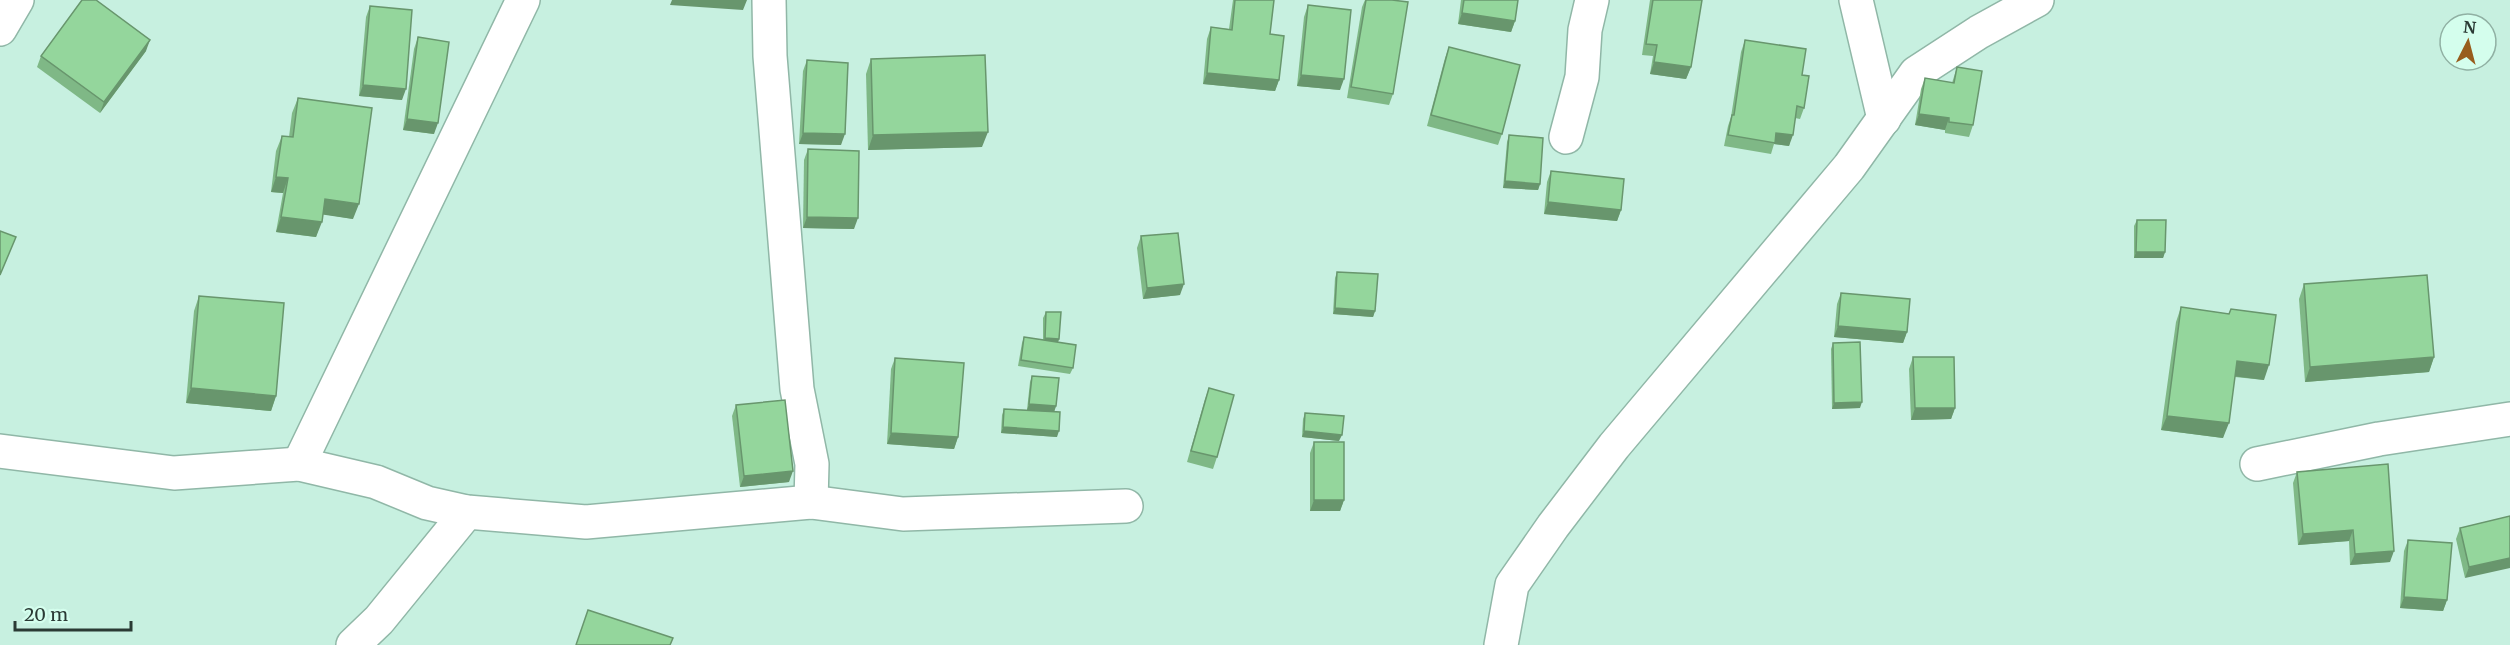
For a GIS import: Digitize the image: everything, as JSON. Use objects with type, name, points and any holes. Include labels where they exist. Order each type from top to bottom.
[{"type":"street","points":[[0,29],[17,0]]},
{"type":"street","points":[[299,464],[523,0]]},
{"type":"street","points":[[769,0],[770,56],[797,390],[812,464],[811,502]]},
{"type":"street","points":[[1566,137],[1582,77],[1585,30],[1592,0]]},
{"type":"street","points":[[1856,0],[1884,119]]},
{"type":"street","points":[[1501,645],[1512,585],[1553,526],[1614,446],[1849,167],[1916,73],[1979,32],[2037,0]]},
{"type":"street","points":[[2257,464],[2379,439],[2510,419]]},
{"type":"street","points":[[0,451],[174,473],[299,464],[376,482],[427,502],[467,512],[586,522],[811,502],[903,514],[1126,506]]},
{"type":"street","points":[[353,645],[379,620],[467,512]]},
{"type":"building","points":[[82,0],[96,0],[150,40],[104,102],[41,56]]},
{"type":"building","points":[[1235,0],[1274,0],[1270,34],[1284,36],[1279,80],[1207,73],[1211,27],[1232,30]]},
{"type":"building","points":[[1366,0],[1408,2],[1393,94],[1351,87]]},
{"type":"building","points":[[1464,0],[1518,0],[1515,21],[1462,13]]},
{"type":"building","points":[[1653,0],[1702,0],[1691,67],[1654,62],[1657,45],[1646,44]]},
{"type":"building","points":[[1308,5],[1351,10],[1344,79],[1301,75]]},
{"type":"building","points":[[370,6],[412,10],[406,89],[363,85]]},
{"type":"building","points":[[418,37],[449,42],[438,123],[407,119]]},
{"type":"building","points":[[1745,40],[1806,49],[1802,75],[1809,76],[1804,108],[1797,106],[1793,135],[1776,133],[1775,143],[1728,135],[1732,115],[1734,115]]},
{"type":"building","points":[[1449,47],[1520,65],[1502,134],[1431,115]]},
{"type":"building","points":[[985,55],[988,132],[873,135],[871,59]]},
{"type":"building","points":[[807,60],[848,63],[845,134],[803,133]]},
{"type":"building","points":[[1957,67],[1982,71],[1973,125],[1949,122],[1949,118],[1919,114],[1925,78],[1954,83]]},
{"type":"building","points":[[298,98],[372,108],[359,204],[325,199],[322,222],[281,217],[288,178],[276,177],[282,136],[293,137]]},
{"type":"building","points":[[1509,135],[1543,138],[1540,184],[1505,181]]},
{"type":"building","points":[[808,149],[859,151],[858,218],[807,217]]},
{"type":"building","points":[[1551,171],[1624,179],[1621,210],[1548,202]]},
{"type":"building","points":[[2137,220],[2166,220],[2165,252],[2136,252]]},
{"type":"building","points":[[0,231],[16,237],[0,275]]},
{"type":"building","points":[[1178,233],[1184,284],[1147,288],[1141,236]]},
{"type":"building","points":[[1337,272],[1378,274],[1375,311],[1335,308]]},
{"type":"building","points":[[2427,275],[2434,357],[2310,367],[2304,284]]},
{"type":"building","points":[[1841,293],[1910,299],[1907,332],[1838,326]]},
{"type":"building","points":[[199,296],[284,303],[276,396],[191,388]]},
{"type":"building","points":[[2181,307],[2229,314],[2231,309],[2276,315],[2269,365],[2237,361],[2229,423],[2167,416]]},
{"type":"building","points":[[1046,312],[1061,312],[1059,339],[1045,338]]},
{"type":"building","points":[[1024,337],[1076,345],[1073,368],[1021,360]]},
{"type":"building","points":[[1860,342],[1862,402],[1834,403],[1833,343]]},
{"type":"building","points":[[1913,357],[1954,357],[1955,408],[1915,408]]},
{"type":"building","points":[[895,358],[964,363],[958,437],[891,433]]},
{"type":"building","points":[[1032,376],[1059,378],[1056,406],[1029,404]]},
{"type":"building","points":[[1209,388],[1234,395],[1217,457],[1191,451]]},
{"type":"building","points":[[785,400],[793,471],[744,476],[736,405]]},
{"type":"building","points":[[1004,409],[1060,412],[1059,431],[1003,427]]},
{"type":"building","points":[[1305,413],[1344,416],[1342,435],[1304,431]]},
{"type":"building","points":[[1314,442],[1344,442],[1344,500],[1314,500]]},
{"type":"building","points":[[2388,464],[2394,551],[2355,554],[2353,530],[2303,534],[2297,472]]},
{"type":"building","points":[[2510,516],[2510,558],[2469,567],[2460,528]]},
{"type":"building","points":[[2408,540],[2452,543],[2447,600],[2404,597]]},
{"type":"building","points":[[588,610],[673,638],[670,645],[576,645]]}]
